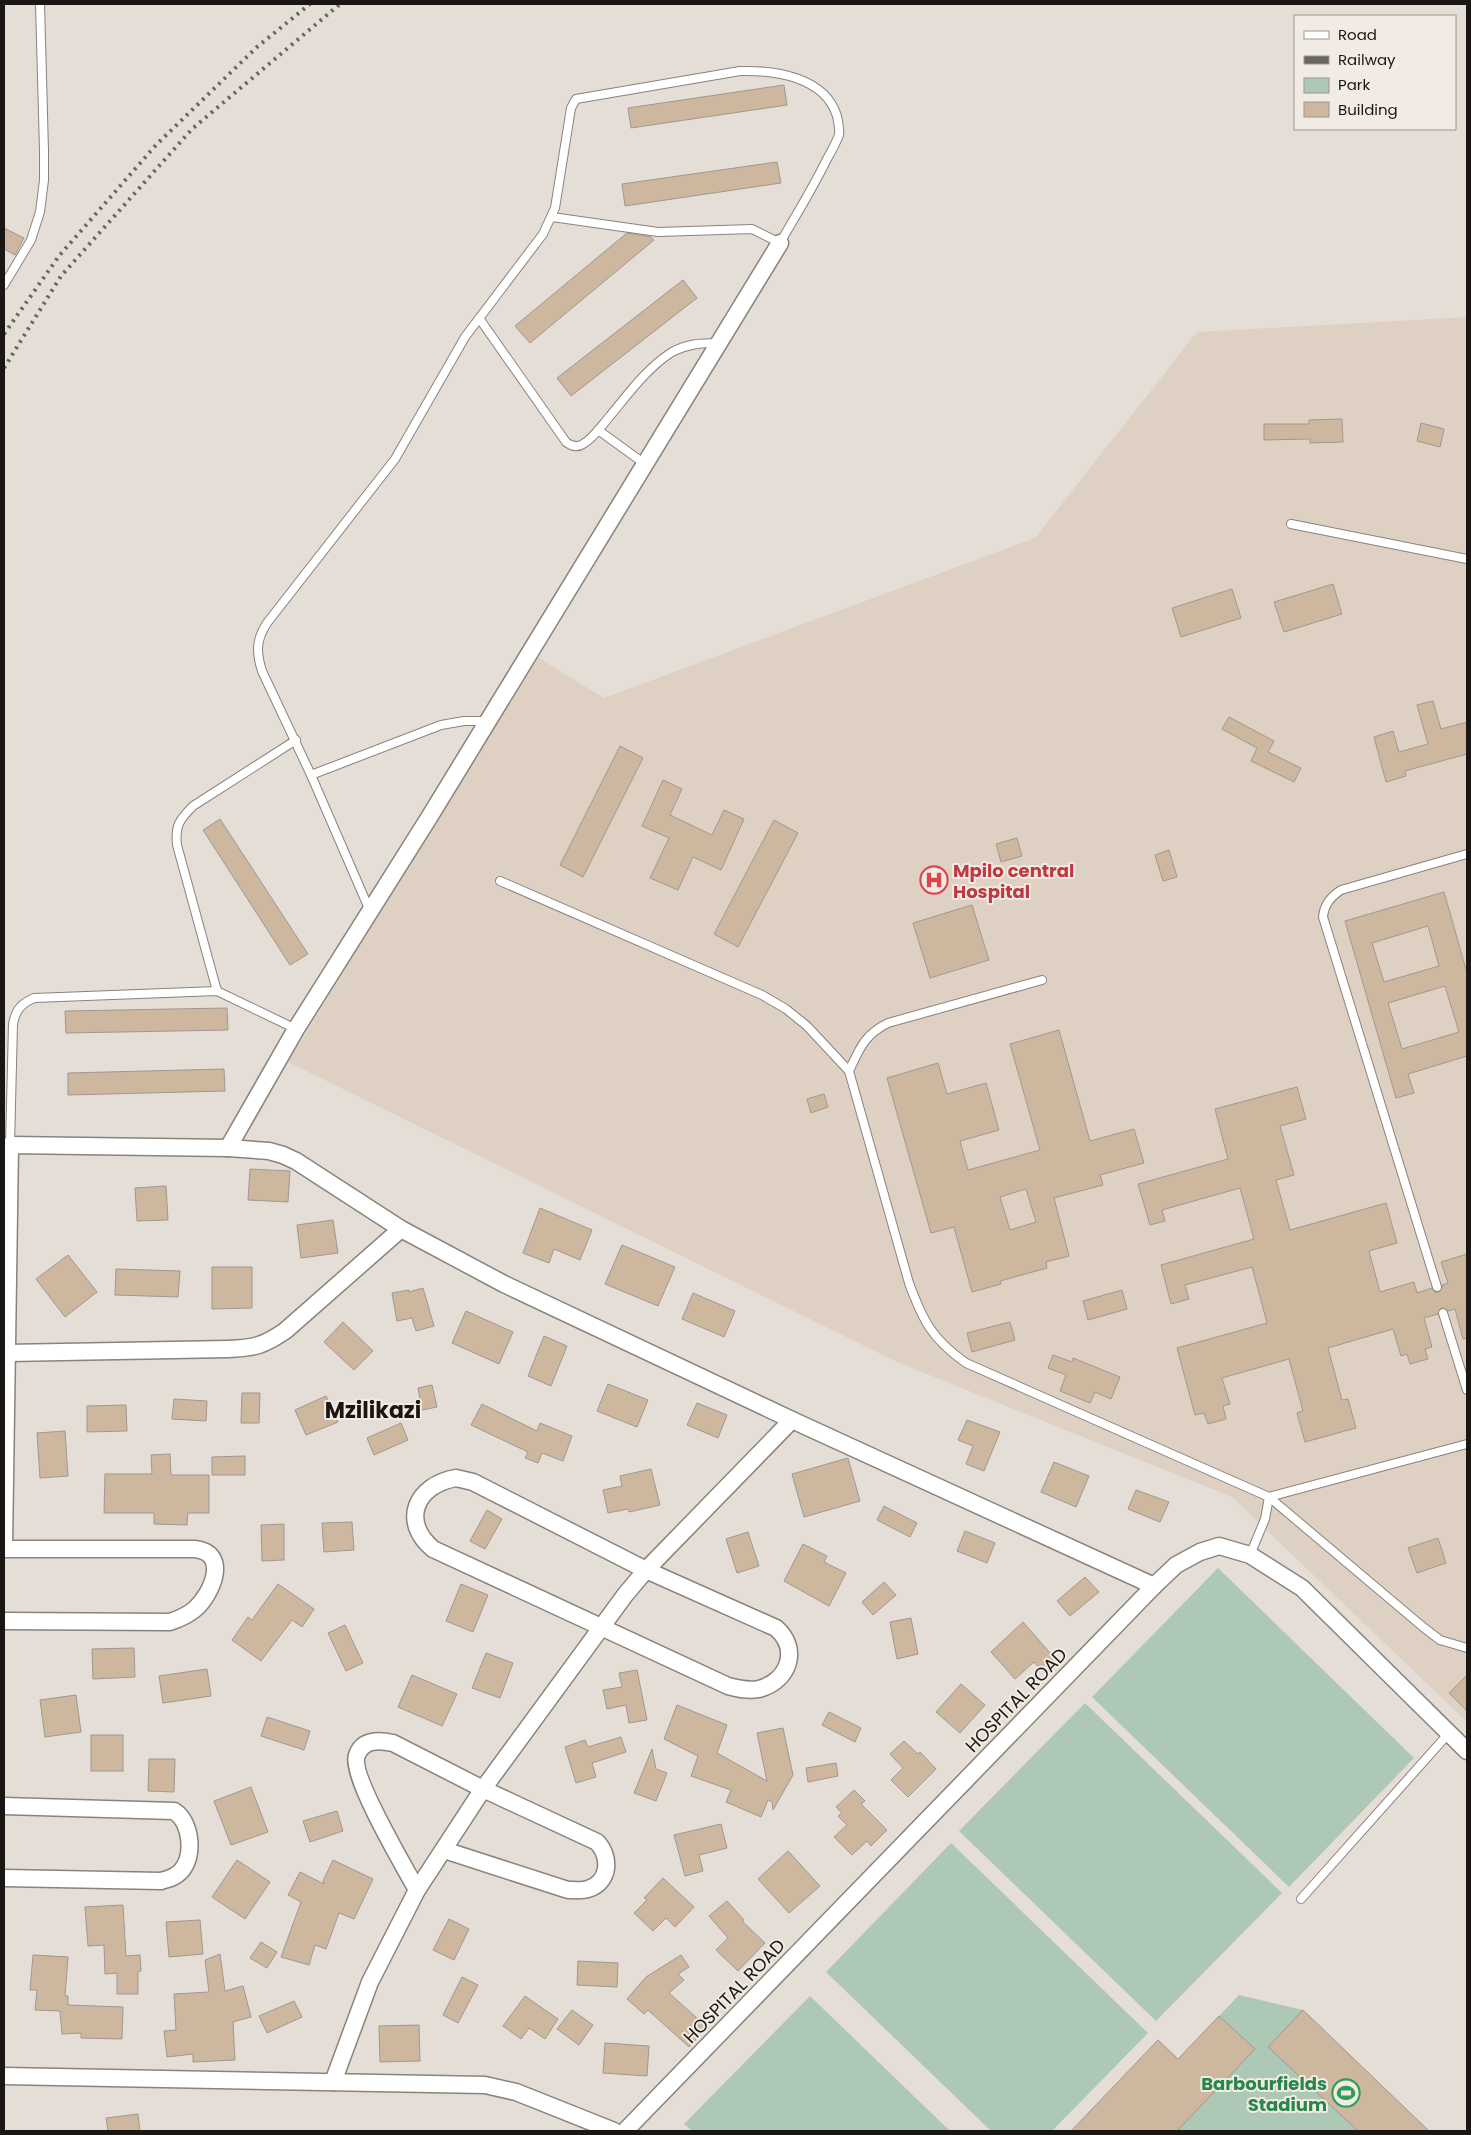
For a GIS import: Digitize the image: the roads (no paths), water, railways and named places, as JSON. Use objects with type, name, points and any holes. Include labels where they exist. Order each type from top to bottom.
[{"type":"street","points":[[228,1148],[296,1029],[780,243]]},
{"type":"street","points":[[4,1621],[170,1622],[194,1610],[201,1602],[212,1583],[215,1568],[214,1559],[210,1554],[204,1550],[195,1549],[4,1547],[10,1145],[228,1148],[269,1151],[296,1161],[401,1229],[504,1284],[792,1420],[1154,1586]]},
{"type":"street","points":[[7,1353],[228,1349],[250,1348],[268,1343],[285,1331],[401,1229]]},
{"type":"street","points":[[333,2082],[370,1982],[417,1890],[483,1789],[600,1626],[646,1570],[792,1420]]},
{"type":"street","points":[[456,1478],[473,1482],[646,1570],[776,1628],[784,1636],[789,1646],[790,1659],[784,1672],[775,1682],[760,1689],[743,1690],[728,1686],[600,1626],[433,1549],[424,1541],[416,1528],[414,1512],[420,1499],[429,1488],[442,1481],[456,1478]]},
{"type":"street","name":"HOSPITAL ROAD","points":[[625,2131],[1154,1586],[1176,1565],[1200,1552],[1219,1546],[1250,1555],[1302,1588],[1467,1751]]},
{"type":"street","points":[[417,1890],[364,1790],[356,1768],[356,1756],[363,1745],[378,1740],[393,1743],[483,1789],[598,1842],[604,1850],[607,1863],[605,1875],[598,1885],[586,1890],[568,1890],[444,1850]]},
{"type":"street","points":[[4,1806],[174,1811],[185,1822],[189,1848],[187,1860],[182,1870],[173,1878],[160,1881],[4,1878]]},
{"type":"street","points":[[4,2076],[485,2085],[501,2088],[614,2131]]},
{"type":"lane","points":[[4,284],[31,240],[40,212],[44,160],[40,4]]},
{"type":"lane","points":[[370,911],[312,775],[260,664],[257,644],[260,634],[267,622],[394,459],[452,358],[479,318],[543,234],[552,217],[561,176],[571,108],[576,99],[740,72],[763,70],[786,74],[819,89],[828,97],[834,108],[838,120],[839,134],[817,179],[780,243],[752,229],[658,232],[552,217]]},
{"type":"lane","points":[[479,318],[566,442],[571,446],[584,444],[632,389],[661,361],[686,346],[697,343],[718,343]]},
{"type":"lane","points":[[598,430],[645,464]]},
{"type":"lane","points":[[1291,524],[1467,559]]},
{"type":"lane","points":[[312,775],[442,725],[464,721],[487,721]]},
{"type":"lane","points":[[217,990],[178,845],[176,830],[182,817],[193,806],[296,740]]},
{"type":"lane","points":[[1437,1287],[1323,917],[1324,908],[1340,890],[1467,854]]},
{"type":"lane","points":[[500,881],[762,995],[786,1009],[807,1026],[850,1071],[909,1282],[920,1312],[933,1334],[947,1349],[966,1363],[1269,1497],[1440,1640],[1467,1648]]},
{"type":"lane","points":[[850,1071],[864,1039],[874,1030],[888,1023],[1042,980]]},
{"type":"lane","points":[[10,1145],[13,1024],[15,1012],[22,1004],[34,998],[217,990],[296,1029]]},
{"type":"lane","points":[[1443,1313],[1467,1390]]},
{"type":"lane","points":[[1269,1497],[1467,1444]]},
{"type":"lane","points":[[1250,1555],[1265,1519],[1269,1497]]},
{"type":"lane","points":[[1301,1899],[1449,1733]]},
{"type":"railway","points":[[4,334],[59,256],[156,145],[257,47],[310,4]]},
{"type":"railway","points":[[4,368],[61,276],[192,129],[340,4]]},
{"type":"place","name":"Mpilo central Hospital","points":[[934,880]]},
{"type":"place","name":"Barbourfields Stadium","points":[[1346,2093]]},
{"type":"district","name":"Mzilikazi","points":[[373,1410]]}]
